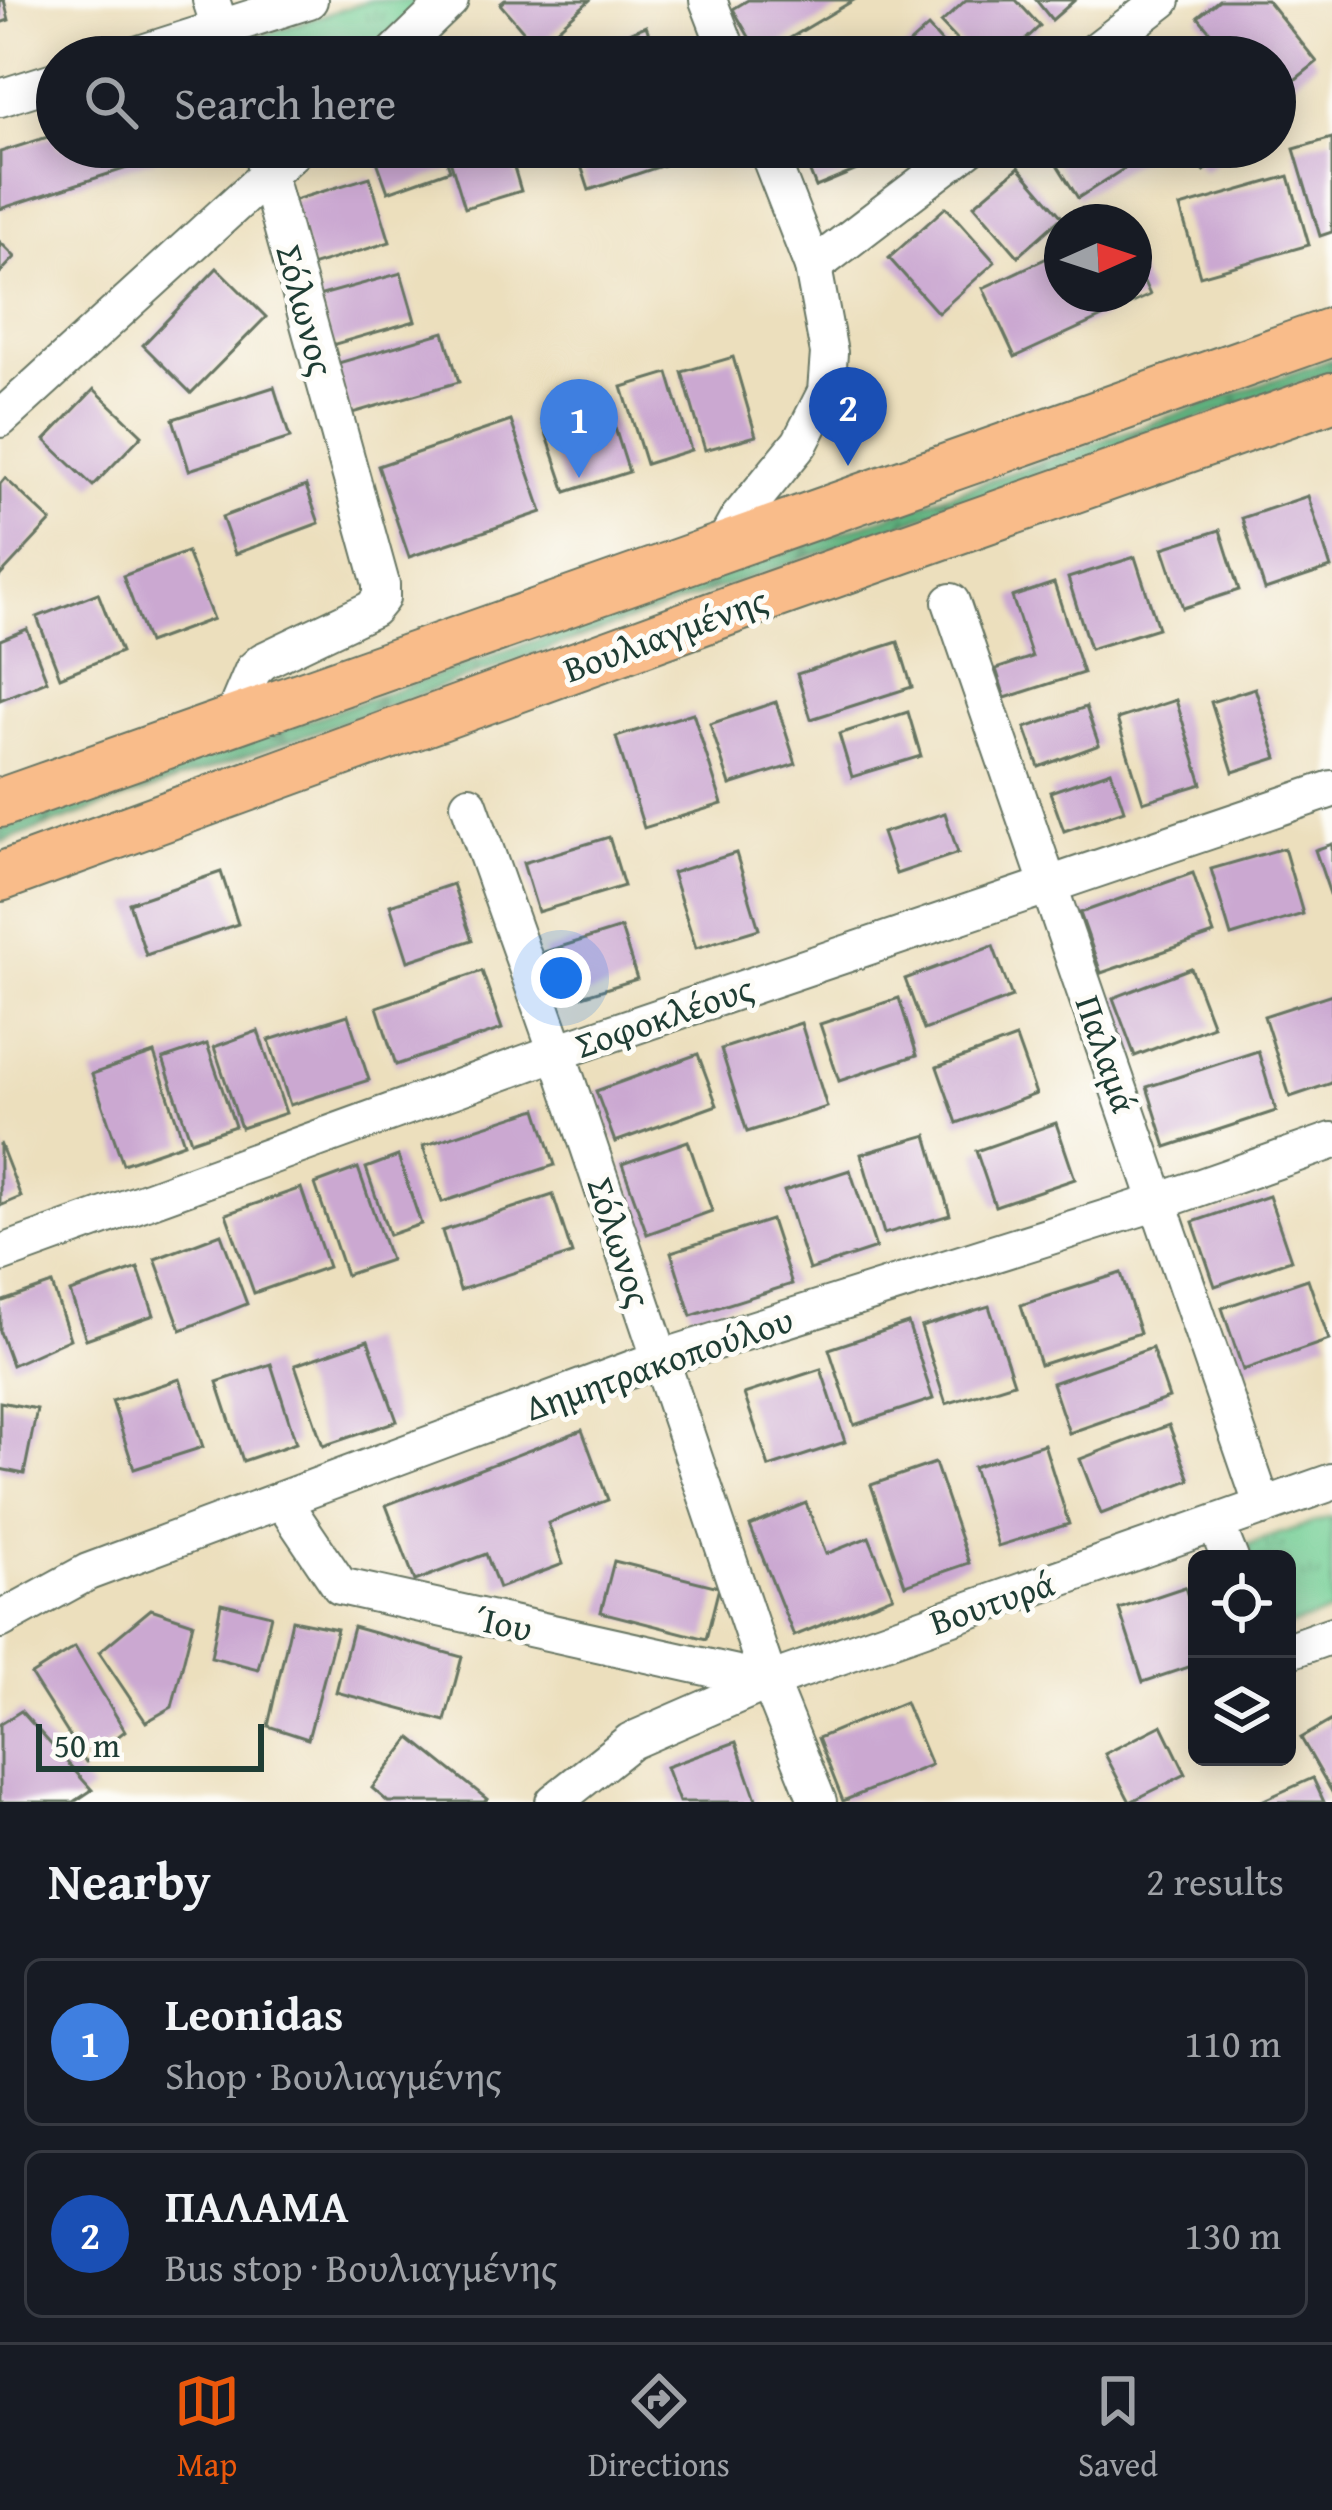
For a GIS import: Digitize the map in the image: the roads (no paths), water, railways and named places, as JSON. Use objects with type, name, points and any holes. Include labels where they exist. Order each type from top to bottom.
[{"type":"main road","name":"Βουλιαγμένης","points":[[0,803],[1332,332]]},
{"type":"main road","name":"Βουλιαγμένης","points":[[0,877],[736,608],[1332,398]]},
{"type":"street","points":[[221,28],[309,0]]},
{"type":"street","points":[[413,36],[450,0]]},
{"type":"street","points":[[708,0],[722,36]]},
{"type":"street","points":[[1115,36],[1162,0]]},
{"type":"street","points":[[0,98],[36,87]]},
{"type":"street","points":[[0,419],[258,168]]},
{"type":"street","name":"Σόλωνος","points":[[231,722],[253,670],[372,609],[381,598],[267,168]]},
{"type":"street","points":[[722,548],[738,519],[800,443],[826,392],[829,353],[813,267],[774,168]]},
{"type":"street","points":[[813,267],[943,168]]},
{"type":"street","name":"Παλαμά","points":[[951,602],[1263,1507]]},
{"type":"street","name":"Σοφοκλέους","points":[[0,1254],[557,1052],[1332,789]]},
{"type":"street","name":"Σόλωνος","points":[[470,804],[769,1681],[818,1802]]},
{"type":"street","name":"Δημητρακοπούλου","points":[[0,1620],[88,1572],[659,1359],[1158,1202],[1332,1141]]},
{"type":"street","name":"Βουτυρά","points":[[554,1802],[631,1741],[769,1681],[1332,1482]]},
{"type":"street","name":"Ίου","points":[[282,1500],[340,1586],[769,1681]]},
{"type":"street","points":[[1216,1524],[1226,1550]]},
{"type":"street","points":[[1296,1648],[1332,1635]]},
{"type":"place","name":"ΠΑΛΑΜΑ","points":[[848,466]]},
{"type":"place","name":"Leonidas","points":[[579,478]]}]
